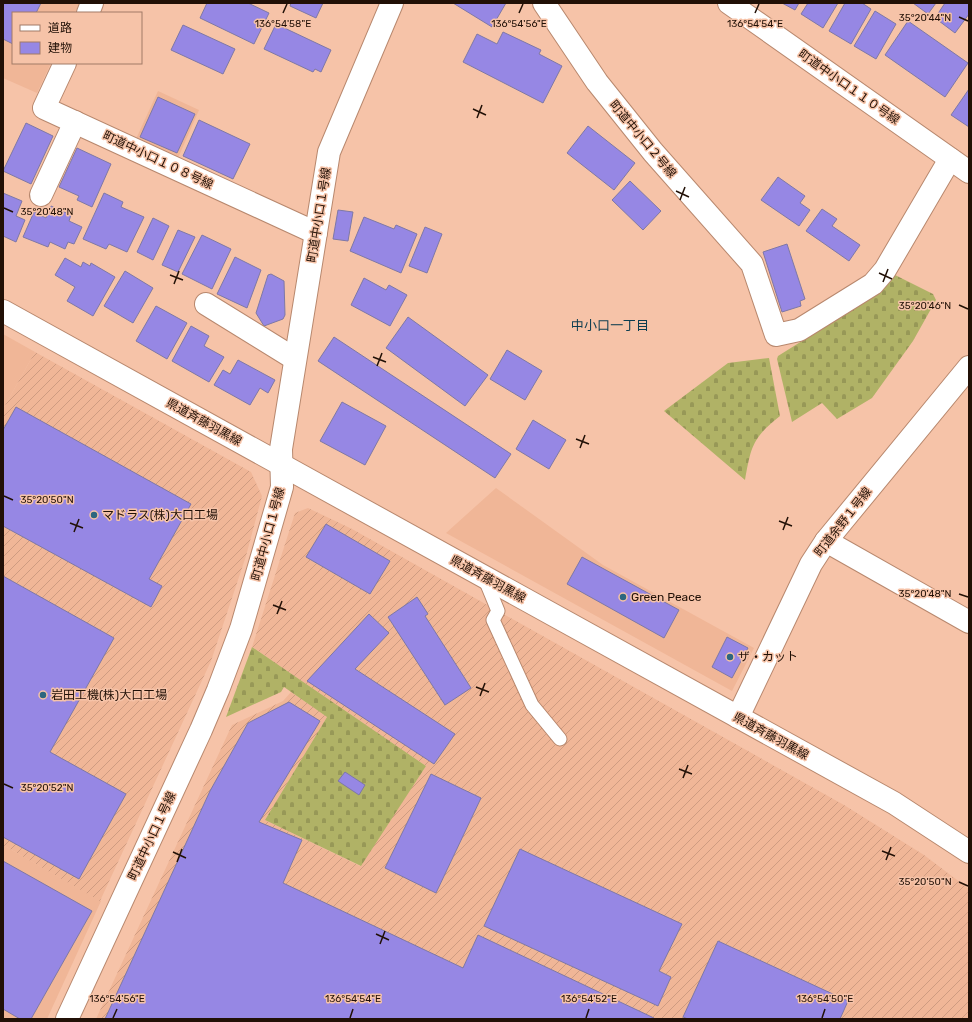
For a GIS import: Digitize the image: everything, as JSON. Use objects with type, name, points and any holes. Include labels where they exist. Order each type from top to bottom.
[{"type":"street","name":"町道中小口１号線","points":[[67,1019],[218,690],[248,607],[282,488],[281,449],[329,152],[392,3]]},
{"type":"street","name":"町道中小口２号線","points":[[544,3],[601,88],[653,152],[752,264],[776,335],[799,330],[873,284],[887,266],[950,159]]},
{"type":"street","name":"町道中小口１１０号線","points":[[729,3],[969,172]]},
{"type":"street","name":"町道中小口１０８号線","points":[[65,64],[44,108],[316,233]]},
{"type":"street","points":[[41,195],[75,122]]},
{"type":"street","points":[[206,304],[295,359]]},
{"type":"street","name":"県道斉藤羽黒線","points":[[3,311],[894,803],[969,852]]},
{"type":"street","name":"町道余野１号線","points":[[738,717],[811,564],[826,541],[967,376]]},
{"type":"street","points":[[826,541],[969,622]]},
{"type":"lane","points":[[484,577],[498,611],[493,620],[529,698],[532,704],[560,739]]},
{"type":"shaded area","points":[[3,3],[79,3],[75,12],[12,12],[12,64],[51,64],[37,93],[3,78]]},
{"type":"shaded area","points":[[158,91],[199,110],[178,158],[136,139]]},
{"type":"shaded area","points":[[3,334],[35,352],[3,409]]},
{"type":"shaded area","points":[[35,352],[251,472],[262,496],[246,556],[211,661],[100,901],[3,845],[3,409]]},
{"type":"shaded area","points":[[496,488],[603,565],[754,648],[732,691],[446,533]]},
{"type":"shaded area","points":[[308,508],[352,529],[844,805],[924,855],[969,889],[969,1019],[96,1019],[232,725],[283,701],[291,692],[327,717],[265,820],[360,866],[426,766],[252,647],[295,513]]},
{"type":"shaded area","points":[[3,845],[101,901],[47,1019],[3,1019]]},
{"type":"green space","points":[[895,275],[933,294],[936,300],[913,341],[872,398],[837,419],[822,403],[792,422],[777,359],[778,356],[882,291]]},
{"type":"green space","points":[[769,358],[780,416],[758,437],[754,444],[749,459],[745,480],[664,411],[728,363]]},
{"type":"green space","points":[[252,647],[426,766],[361,866],[265,820],[327,717],[284,687],[281,692],[226,717]]},
{"type":"building","points":[[3,3],[41,3],[36,12],[12,12],[12,44],[3,39]]},
{"type":"building","points":[[207,3],[248,3],[269,13],[254,44],[200,18]]},
{"type":"building","points":[[291,3],[323,3],[316,18],[290,6]]},
{"type":"building","points":[[453,3],[506,3],[492,27]]},
{"type":"building","points":[[782,3],[799,3],[795,10]]},
{"type":"building","points":[[808,3],[838,3],[823,28],[801,14]]},
{"type":"building","points":[[845,3],[862,3],[871,9],[851,44],[829,31]]},
{"type":"building","points":[[913,3],[936,3],[928,14]]},
{"type":"building","points":[[945,3],[969,3],[969,14],[955,33],[935,18]]},
{"type":"building","points":[[875,11],[896,24],[876,59],[854,46]]},
{"type":"building","points":[[908,21],[968,63],[945,97],[885,55]]},
{"type":"building","points":[[276,24],[331,50],[321,72],[315,69],[313,72],[264,49]]},
{"type":"building","points":[[183,25],[235,49],[223,74],[171,50]]},
{"type":"building","points":[[503,32],[541,50],[539,54],[562,66],[543,103],[463,62],[477,34],[497,44]]},
{"type":"building","points":[[969,89],[969,127],[951,115]]},
{"type":"building","points":[[158,97],[195,114],[177,153],[140,137]]},
{"type":"building","points":[[199,120],[250,144],[233,179],[183,156]]},
{"type":"building","points":[[26,123],[53,136],[31,184],[3,171]]},
{"type":"building","points":[[588,126],[635,163],[614,190],[567,153]]},
{"type":"building","points":[[77,148],[111,164],[92,207],[77,200],[79,196],[59,187]]},
{"type":"building","points":[[778,177],[805,196],[800,203],[810,210],[799,226],[761,200]]},
{"type":"building","points":[[630,181],[661,211],[643,230],[612,200]]},
{"type":"building","points":[[3,193],[22,201],[16,216],[25,220],[16,242],[3,236]]},
{"type":"building","points":[[104,193],[123,202],[121,207],[144,217],[127,252],[109,244],[106,249],[83,239]]},
{"type":"building","points":[[51,206],[71,215],[69,221],[82,227],[74,244],[68,242],[65,249],[50,242],[48,247],[23,237],[34,212],[46,218]]},
{"type":"building","points":[[822,209],[837,219],[832,226],[860,245],[849,261],[806,231]]},
{"type":"building","points":[[338,210],[353,212],[348,241],[333,239]]},
{"type":"building","points":[[364,217],[394,229],[396,225],[417,234],[401,273],[350,251]]},
{"type":"building","points":[[153,218],[169,226],[153,260],[137,252]]},
{"type":"building","points":[[425,227],[442,234],[427,273],[409,266]]},
{"type":"building","points":[[178,230],[195,237],[178,272],[162,265]]},
{"type":"building","points":[[202,235],[231,249],[212,289],[182,274]]},
{"type":"building","points":[[787,244],[805,299],[800,301],[801,306],[782,312],[763,252]]},
{"type":"building","points":[[235,257],[261,270],[247,308],[217,294]]},
{"type":"building","points":[[65,258],[81,267],[83,262],[90,266],[91,263],[115,277],[93,316],[67,301],[75,287],[55,275]]},
{"type":"building","points":[[125,271],[153,288],[133,323],[104,306]]},
{"type":"building","points":[[271,274],[284,281],[285,315],[283,319],[264,326],[256,313],[268,275]]},
{"type":"building","points":[[364,278],[386,290],[389,285],[407,295],[390,326],[351,305]]},
{"type":"building","points":[[156,306],[187,323],[167,359],[136,341]]},
{"type":"building","points":[[408,317],[488,375],[465,406],[386,348]]},
{"type":"building","points":[[191,326],[209,336],[204,346],[224,357],[209,382],[172,361]]},
{"type":"building","points":[[334,337],[511,454],[495,478],[318,361]]},
{"type":"building","points":[[507,350],[542,371],[525,400],[490,379]]},
{"type":"building","points":[[238,360],[275,380],[268,393],[260,388],[250,405],[214,385],[223,370],[230,374]]},
{"type":"building","points":[[342,402],[386,426],[365,465],[320,441]]},
{"type":"building","name":"マドラス(株)大口工場","points":[[16,407],[191,504],[149,579],[162,586],[151,607],[3,526],[3,430]]},
{"type":"building","points":[[533,420],[566,440],[549,469],[516,449]]},
{"type":"building","points":[[326,524],[390,561],[370,594],[306,557]]},
{"type":"building","name":"Green Peace","points":[[582,557],[679,610],[664,638],[567,584]]},
{"type":"building","name":"岩田工機(株)大口工場","points":[[3,576],[114,638],[50,752],[126,794],[79,879],[3,837]]},
{"type":"building","points":[[417,597],[428,614],[425,616],[471,688],[445,705],[388,617]]},
{"type":"building","points":[[369,614],[389,633],[355,669],[455,734],[434,764],[307,681]]},
{"type":"building","name":"ザ・カット","points":[[727,637],[748,648],[732,678],[712,667]]},
{"type":"building","points":[[289,702],[320,721],[259,822],[302,840],[283,883],[463,968],[478,935],[654,1018],[105,1019],[210,791],[248,723]]},
{"type":"building","points":[[345,772],[365,785],[359,795],[338,781]]},
{"type":"building","points":[[431,774],[481,798],[436,893],[385,868]]},
{"type":"building","points":[[520,849],[682,924],[659,971],[671,977],[658,1006],[484,926]]},
{"type":"building","points":[[3,861],[92,911],[31,1019],[20,1019],[3,1009]]},
{"type":"building","points":[[718,941],[848,1001],[840,1019],[688,1019],[683,1017]]},
{"type":"place","name":"マドラス(株)大口工場","points":[[94,515]]},
{"type":"place","name":"Green Peace","points":[[623,597]]},
{"type":"place","name":"ザ・カット","points":[[730,657]]},
{"type":"place","name":"岩田工機(株)大口工場","points":[[43,695]]},
{"type":"district","name":"中小口一丁目","points":[[610,325]]}]
